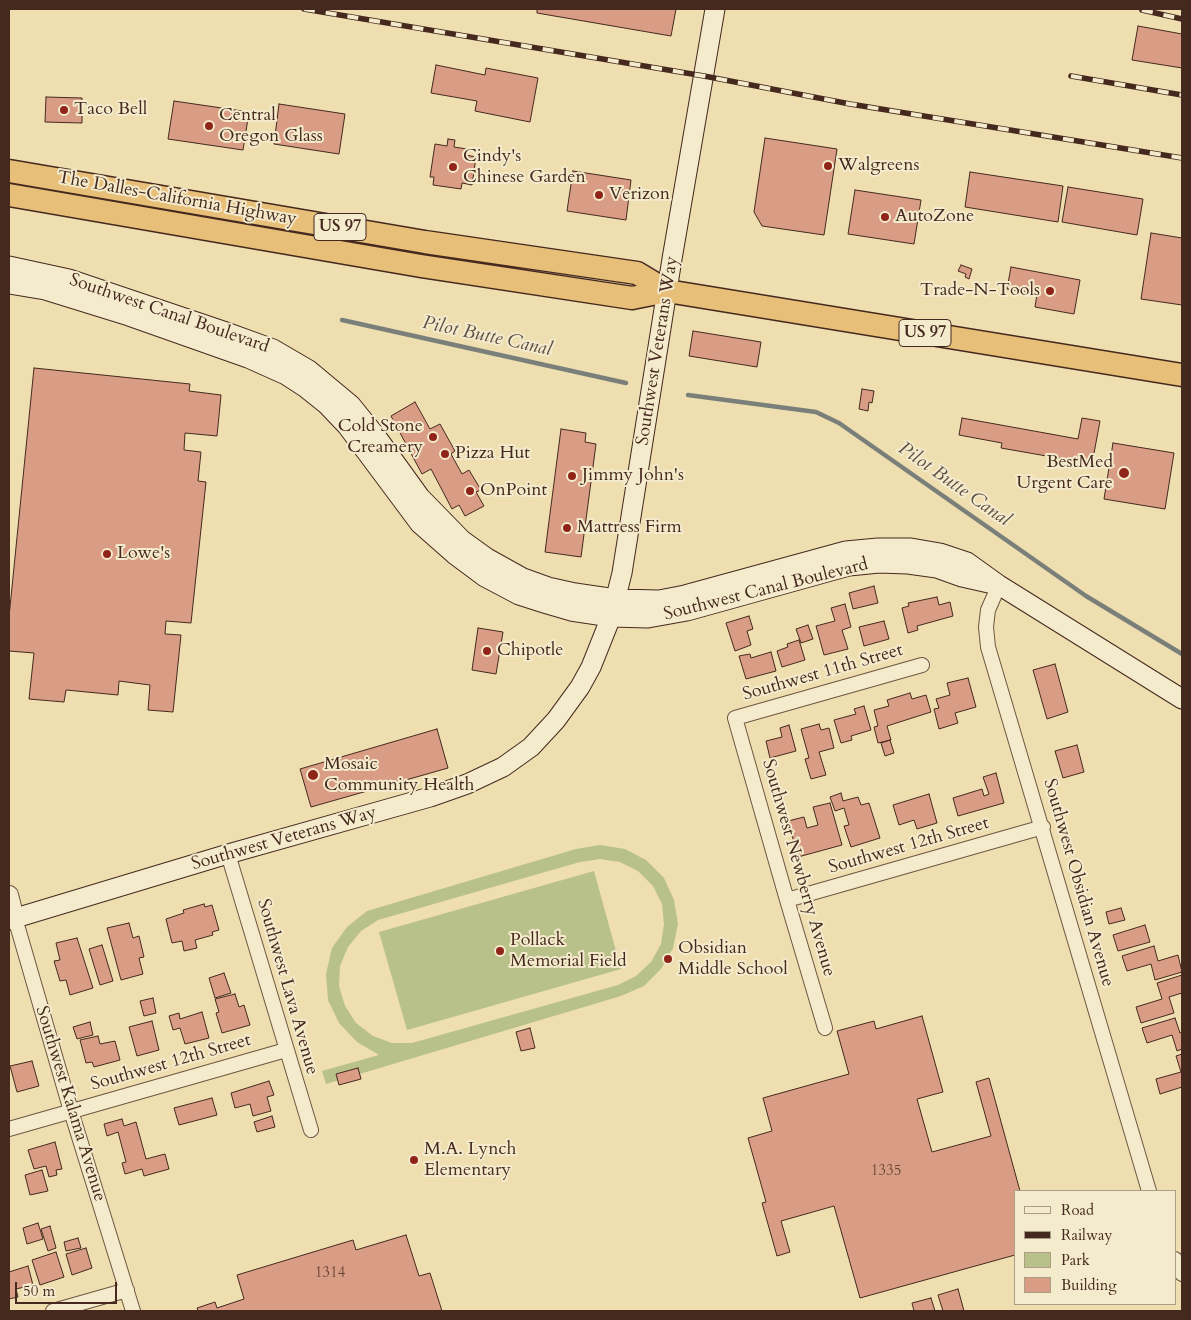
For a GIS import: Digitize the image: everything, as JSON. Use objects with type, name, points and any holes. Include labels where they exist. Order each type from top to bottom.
[{"type":"highway","name":"The Dalles-California Highway","points":[[9,171],[425,242],[637,273],[667,291]]},
{"type":"highway","points":[[75,206],[103,198],[107,195],[108,187]]},
{"type":"highway","name":"The Dalles-California Highway","points":[[9,195],[420,266],[632,298],[667,291],[1182,376]]},
{"type":"main road","name":"Southwest Veterans Way","points":[[12,919],[228,854],[430,797],[468,784],[504,767],[531,747],[556,720],[591,667],[614,608],[623,570],[667,291],[716,9]]},
{"type":"main road","name":"Southwest Canal Boulevard","points":[[9,266],[69,279],[273,349],[310,370],[351,405],[420,497],[462,540],[487,558],[523,578],[614,608]]},
{"type":"main road","name":"Southwest Canal Boulevard","points":[[9,284],[45,290],[129,316],[248,358],[286,375],[326,404],[347,426],[420,524],[454,554],[485,577],[519,595],[571,611],[614,608],[685,595],[838,553],[878,548],[911,548],[967,562],[1000,586],[1182,699]]},
{"type":"street","name":"Southwest Obsidian Avenue","points":[[1000,586],[988,610],[986,626],[988,646],[1149,1190]]},
{"type":"street","name":"Southwest 11th Street","points":[[735,718],[922,665]]},
{"type":"street","name":"Southwest Newberry Avenue","points":[[735,718],[786,900],[825,1028]]},
{"type":"street","name":"Southwest 12th Street","points":[[786,900],[1043,827]]},
{"type":"street","name":"Southwest Lava Avenue","points":[[228,854],[311,1130]]},
{"type":"street","name":"Southwest Kalama Avenue","points":[[9,895],[12,919],[133,1311]]},
{"type":"street","name":"Southwest 12th Street","points":[[9,1128],[286,1050]]},
{"type":"street","points":[[1176,1261],[1182,1274]]},
{"type":"street","points":[[53,1311],[127,1290]]},
{"type":"green space","points":[[600,845],[625,849],[646,860],[664,878],[674,900],[678,924],[673,948],[661,969],[644,986],[621,996],[326,1084],[322,1071],[379,1055],[357,1042],[339,1023],[328,1000],[326,974],[332,948],[347,927],[367,911],[576,849]],"holes":[[[600,859],[620,862],[638,871],[653,886],[662,904],[664,924],[661,944],[651,962],[636,976],[618,985],[412,1043],[392,1043],[373,1036],[356,1023],[345,1006],[339,986],[340,966],[348,947],[361,931],[378,920],[580,862]]]},
{"type":"green space","name":"Pollack Memorial Field","points":[[594,871],[621,969],[407,1030],[379,932]]},
{"type":"building","points":[[537,9],[676,9],[671,36],[537,13]]},
{"type":"building","points":[[1138,26],[1182,34],[1182,68],[1132,60]]},
{"type":"building","points":[[436,65],[485,75],[486,68],[538,78],[530,122],[475,111],[477,101],[431,93]]},
{"type":"building","name":"Taco Bell","points":[[46,97],[82,98],[82,123],[45,122]]},
{"type":"building","name":"Central Oregon Glass","points":[[174,101],[249,112],[243,150],[168,139]]},
{"type":"building","points":[[279,104],[345,114],[339,154],[274,144]]},
{"type":"building","name":"Walgreens","points":[[765,138],[837,149],[824,235],[762,226],[754,212]]},
{"type":"building","name":"Cindy's Chinese Garden","points":[[448,139],[455,140],[454,147],[467,149],[466,155],[476,157],[472,185],[462,183],[461,189],[433,185],[434,177],[430,177],[435,144],[447,146]]},
{"type":"building","name":"Verizon","points":[[573,171],[631,180],[626,220],[567,211]]},
{"type":"building","points":[[970,172],[1063,186],[1058,222],[965,207]]},
{"type":"building","points":[[1068,187],[1143,199],[1137,235],[1062,222]]},
{"type":"building","name":"AutoZone","points":[[855,190],[921,200],[914,244],[848,234]]},
{"type":"building","points":[[1151,233],[1182,238],[1182,305],[1141,299]]},
{"type":"building","points":[[961,265],[972,269],[969,279],[965,277],[966,274],[958,271]]},
{"type":"building","name":"Trade-N-Tools","points":[[1011,267],[1080,280],[1074,314],[1035,307],[1037,294],[1007,289]]},
{"type":"building","points":[[693,331],[761,342],[757,367],[689,356]]},
{"type":"building","name":"Lowe's","points":[[34,368],[190,384],[189,391],[221,395],[217,436],[185,433],[184,450],[201,452],[198,481],[206,482],[191,623],[166,621],[165,634],[181,635],[173,712],[148,710],[150,685],[119,681],[118,695],[66,690],[64,702],[29,699],[34,653],[9,651],[9,617]]},
{"type":"building","points":[[862,389],[874,391],[872,403],[869,402],[868,411],[859,409]]},
{"type":"building","points":[[415,402],[430,429],[440,424],[455,451],[451,454],[462,474],[469,470],[481,490],[476,492],[484,506],[465,516],[459,505],[452,509],[431,469],[422,474],[391,416]]},
{"type":"building","points":[[962,418],[1078,439],[1082,418],[1100,421],[1092,464],[1001,448],[1002,443],[959,435]]},
{"type":"building","points":[[561,429],[586,433],[585,442],[596,444],[581,557],[545,552]]},
{"type":"building","points":[[1113,443],[1174,453],[1165,509],[1104,499]]},
{"type":"building","points":[[874,586],[878,603],[853,609],[849,593]]},
{"type":"building","points":[[937,597],[939,605],[950,602],[953,616],[917,626],[918,630],[908,633],[902,608],[909,606],[908,603]]},
{"type":"building","points":[[845,604],[851,627],[842,630],[848,649],[824,655],[816,626],[835,621],[831,608]]},
{"type":"building","points":[[749,616],[753,629],[747,631],[751,645],[735,651],[726,623]]},
{"type":"building","points":[[884,621],[889,639],[864,646],[859,627]]},
{"type":"building","points":[[808,625],[813,639],[801,643],[796,629]]},
{"type":"building","name":"Chipotle","points":[[478,628],[503,632],[496,674],[472,670]]},
{"type":"building","points":[[799,640],[805,660],[782,667],[777,651],[788,647],[787,644]]},
{"type":"building","points":[[771,652],[776,671],[746,679],[739,656],[750,654],[751,658]]},
{"type":"building","points":[[1055,664],[1068,712],[1047,719],[1033,670]]},
{"type":"building","points":[[968,678],[976,707],[955,713],[958,723],[939,729],[934,709],[939,708],[936,699],[950,695],[947,683]]},
{"type":"building","points":[[910,693],[912,699],[926,695],[931,712],[887,726],[891,740],[878,743],[874,727],[878,726],[874,710],[889,706],[887,700]]},
{"type":"building","points":[[864,706],[871,730],[851,736],[852,740],[841,743],[834,720],[856,714],[854,709]]},
{"type":"building","points":[[819,724],[821,730],[829,728],[834,748],[819,752],[826,775],[811,779],[805,759],[809,758],[801,729]]},
{"type":"building","points":[[789,725],[796,751],[770,758],[766,741],[782,737],[780,728]]},
{"type":"building","points":[[437,729],[448,768],[311,807],[300,769]]},
{"type":"building","points":[[890,740],[894,753],[885,756],[881,743]]},
{"type":"building","points":[[1077,745],[1084,772],[1063,778],[1055,751]]},
{"type":"building","points":[[996,773],[1004,803],[958,816],[953,798],[982,789],[984,796],[989,794],[983,777]]},
{"type":"building","points":[[841,793],[843,801],[858,797],[861,805],[869,803],[880,838],[851,847],[844,826],[849,825],[844,808],[835,811],[830,797]]},
{"type":"building","points":[[929,794],[937,823],[917,829],[914,820],[899,825],[893,805]]},
{"type":"building","points":[[830,803],[842,845],[798,857],[788,821],[804,817],[807,828],[818,825],[813,807]]},
{"type":"building","points":[[204,904],[205,907],[212,905],[219,930],[212,932],[213,935],[195,940],[197,948],[184,951],[182,941],[172,943],[166,919],[184,913],[183,910]]},
{"type":"building","points":[[1121,908],[1125,920],[1109,924],[1106,912]]},
{"type":"building","points":[[129,923],[133,938],[139,936],[144,957],[139,958],[143,974],[121,980],[107,928]]},
{"type":"building","points":[[1145,925],[1150,942],[1118,951],[1113,935]]},
{"type":"building","points":[[77,938],[93,988],[70,995],[66,980],[60,981],[54,961],[60,960],[56,943]]},
{"type":"building","points":[[102,945],[113,981],[100,985],[89,949]]},
{"type":"building","points":[[1154,946],[1158,961],[1178,955],[1182,972],[1155,980],[1151,964],[1127,971],[1122,956]]},
{"type":"building","points":[[224,973],[231,993],[215,998],[209,978]]},
{"type":"building","points":[[1182,975],[1182,993],[1169,997],[1174,1013],[1141,1023],[1136,1007],[1162,999],[1157,983]]},
{"type":"building","points":[[235,994],[239,1007],[244,1005],[250,1025],[222,1033],[216,1013],[219,1012],[215,999]]},
{"type":"building","points":[[153,998],[156,1013],[144,1016],[140,1001]]},
{"type":"building","points":[[202,1012],[209,1038],[185,1044],[180,1028],[173,1030],[169,1016],[179,1013],[180,1019]]},
{"type":"building","points":[[922,1016],[943,1092],[917,1099],[932,1152],[991,1136],[976,1082],[989,1078],[1020,1190],[1014,1190],[1014,1255],[860,1298],[834,1206],[781,1221],[790,1252],[777,1256],[762,1203],[766,1202],[748,1138],[772,1131],[763,1098],[849,1074],[837,1031],[874,1021],[876,1029]]},
{"type":"building","points":[[1175,1018],[1180,1033],[1182,1032],[1182,1049],[1177,1051],[1172,1035],[1147,1043],[1142,1028]]},
{"type":"building","points":[[152,1021],[159,1050],[137,1056],[129,1027]]},
{"type":"building","points":[[90,1022],[93,1035],[77,1039],[73,1027]]},
{"type":"building","points":[[530,1028],[535,1048],[521,1051],[516,1032]]},
{"type":"building","points":[[98,1036],[100,1044],[115,1041],[120,1060],[94,1067],[92,1062],[86,1063],[80,1040]]},
{"type":"building","points":[[1182,1054],[1182,1087],[1160,1094],[1156,1079],[1181,1072],[1176,1056]]},
{"type":"building","points":[[32,1061],[39,1086],[17,1092],[10,1066]]},
{"type":"building","points":[[358,1068],[361,1079],[339,1085],[336,1074]]},
{"type":"building","points":[[269,1081],[274,1095],[267,1097],[271,1111],[253,1116],[250,1104],[235,1108],[231,1093]]},
{"type":"building","points":[[212,1098],[217,1115],[179,1125],[174,1108]]},
{"type":"building","points":[[272,1116],[275,1127],[257,1132],[254,1122]]},
{"type":"building","points":[[122,1119],[124,1126],[136,1122],[146,1159],[165,1154],[169,1169],[144,1176],[142,1169],[125,1174],[122,1163],[126,1162],[118,1132],[107,1136],[104,1124]]},
{"type":"building","points":[[55,1142],[62,1169],[56,1170],[57,1175],[49,1177],[46,1166],[34,1169],[28,1150]]},
{"type":"building","points":[[42,1170],[48,1191],[30,1195],[25,1175]]},
{"type":"building","points":[[38,1223],[43,1239],[27,1244],[23,1228]]},
{"type":"building","points":[[50,1226],[56,1248],[48,1251],[41,1229]]},
{"type":"building","points":[[406,1235],[419,1276],[430,1273],[442,1311],[198,1311],[197,1308],[215,1302],[217,1308],[244,1299],[237,1275],[353,1240],[356,1250]]},
{"type":"building","points":[[78,1238],[81,1248],[66,1251],[64,1242]]},
{"type":"building","points":[[86,1248],[92,1268],[72,1275],[66,1254]]},
{"type":"building","points":[[56,1252],[64,1277],[40,1285],[32,1260]]},
{"type":"building","points":[[28,1266],[33,1285],[16,1289],[18,1297],[9,1299],[9,1272]]},
{"type":"building","points":[[958,1289],[964,1311],[943,1311],[938,1295]]},
{"type":"building","points":[[931,1298],[935,1311],[914,1311],[912,1303]]},
{"type":"waterway","name":"Pilot Butte Canal","points":[[342,320],[626,383]]},
{"type":"waterway","name":"Pilot Butte Canal","points":[[688,395],[816,412],[839,423],[1086,596],[1182,654]]},
{"type":"railway","points":[[304,9],[704,76],[850,104],[1182,158]]},
{"type":"railway","points":[[1142,10],[1182,19]]},
{"type":"railway","points":[[1071,76],[1182,95]]},
{"type":"place","name":"Taco Bell","points":[[64,110]]},
{"type":"place","name":"Central Oregon Glass","points":[[209,126]]},
{"type":"place","name":"Walgreens","points":[[828,166]]},
{"type":"place","name":"Cindy's Chinese Garden","points":[[453,167]]},
{"type":"place","name":"Verizon","points":[[599,195]]},
{"type":"place","name":"AutoZone","points":[[885,217]]},
{"type":"place","name":"Trade-N-Tools","points":[[1050,291]]},
{"type":"place","name":"Cold Stone Creamery","points":[[433,437]]},
{"type":"place","name":"Pizza Hut","points":[[445,454]]},
{"type":"place","name":"BestMed Urgent Care","points":[[1124,473]]},
{"type":"place","name":"Jimmy John's","points":[[572,476]]},
{"type":"place","name":"OnPoint","points":[[470,491]]},
{"type":"place","name":"Mattress Firm","points":[[567,528]]},
{"type":"place","name":"Lowe's","points":[[107,554]]},
{"type":"place","name":"Chipotle","points":[[487,651]]},
{"type":"place","name":"Mosaic Community Health","points":[[313,775]]},
{"type":"place","name":"Pollack Memorial Field","points":[[500,951]]},
{"type":"place","name":"Obsidian Middle School","points":[[668,959]]},
{"type":"place","name":"M.A. Lynch Elementary","points":[[414,1160]]}]
